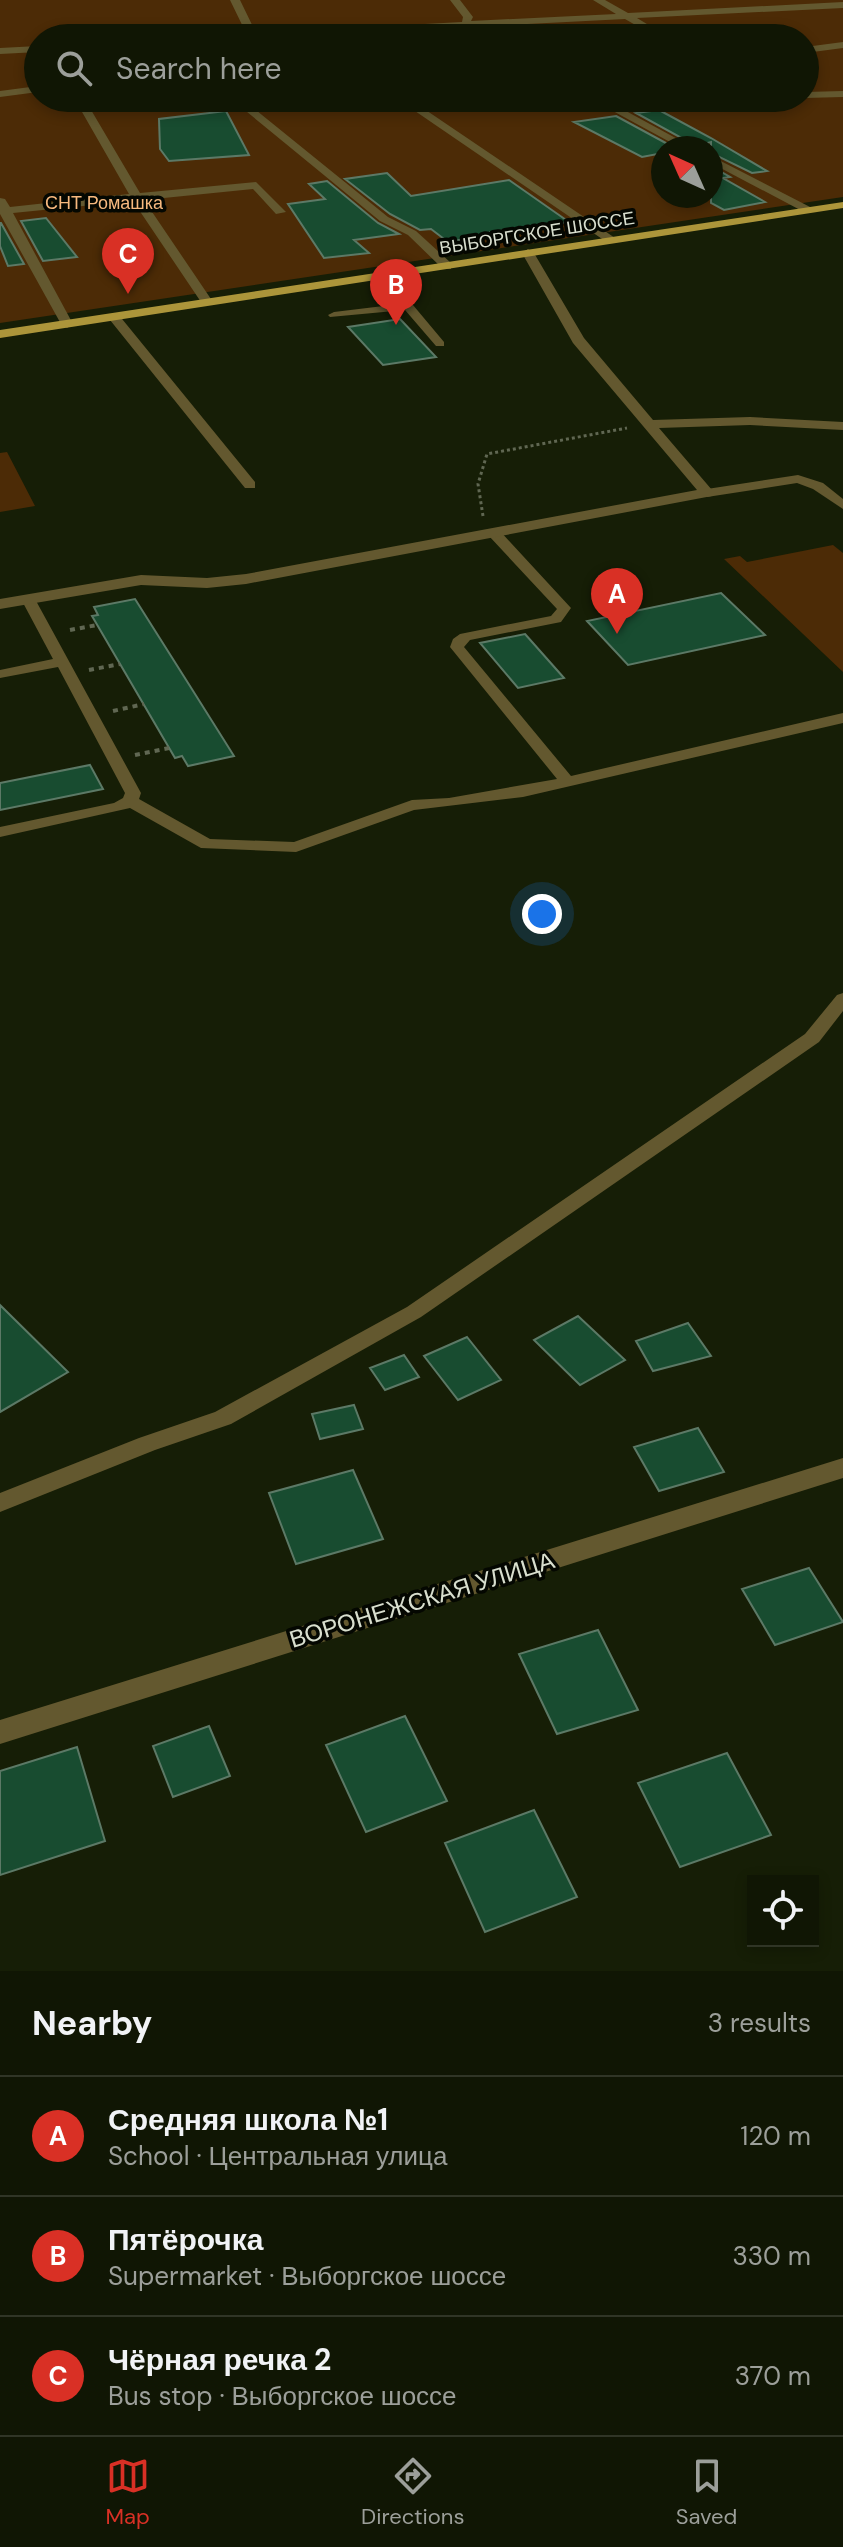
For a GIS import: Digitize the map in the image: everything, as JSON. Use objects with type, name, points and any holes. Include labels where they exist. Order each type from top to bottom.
[{"type":"main road","name":"ВЫБОРГСКОЕ ШОССЕ","points":[[0,334],[843,205]]},
{"type":"street","points":[[235,0],[247,24]]},
{"type":"street","points":[[455,0],[468,17],[465,22]]},
{"type":"street","points":[[598,0],[638,24]]},
{"type":"street","points":[[739,0],[748,9]]},
{"type":"street","points":[[439,24],[843,5]]},
{"type":"street","points":[[819,48],[843,45]]},
{"type":"street","points":[[0,51],[24,50]]},
{"type":"street","points":[[0,94],[24,91]]},
{"type":"street","points":[[819,95],[843,94]]},
{"type":"street","points":[[87,112],[136,197],[207,302]]},
{"type":"street","points":[[254,112],[384,219],[412,233],[447,266]]},
{"type":"street","points":[[422,112],[612,240]]},
{"type":"street","points":[[621,112],[666,136]]},
{"type":"street","points":[[723,165],[808,210]]},
{"type":"street","points":[[67,324],[2,207],[256,185],[280,212]]},
{"type":"street","points":[[528,253],[578,340],[707,493]]},
{"type":"street","points":[[114,317],[250,485]]},
{"type":"street","points":[[647,424],[750,421],[843,426]]},
{"type":"street","points":[[0,604],[141,580],[207,583],[246,579],[707,493]]},
{"type":"street","name":"ВОРОНЕЖСКАЯ УЛИЦА","points":[[0,1732],[843,1468]]},
{"type":"lane","points":[[383,276],[440,344]]},
{"type":"lane","points":[[334,315],[408,306]]},
{"type":"lane","points":[[707,493],[798,479],[818,486],[843,505]]},
{"type":"lane","points":[[494,533],[564,608],[556,619],[465,637],[457,647],[568,782]]},
{"type":"lane","points":[[0,832],[119,807],[130,801],[133,793],[28,599]]},
{"type":"lane","points":[[0,674],[62,662]]},
{"type":"lane","points":[[130,801],[207,844],[296,847],[412,805],[523,792],[843,718]]},
{"type":"lane","points":[[0,1503],[147,1444],[223,1418],[414,1312],[812,1038],[843,999]]},
{"type":"path","points":[[494,533],[484,518],[478,484],[487,454],[647,424]]},
{"type":"path","points":[[114,760],[169,748]]},
{"type":"green space","name":"СНТ Ромашка","points":[[0,0],[843,0],[843,197],[0,323]]},
{"type":"green space","points":[[7,452],[35,506],[0,512],[0,453]]},
{"type":"green space","points":[[833,545],[843,553],[843,672],[724,559],[740,556],[747,562]]},
{"type":"building","points":[[227,112],[249,155],[169,161],[160,149],[159,119]]},
{"type":"building","points":[[663,112],[707,136],[678,136],[636,113]]},
{"type":"building","points":[[616,116],[653,136],[651,155],[642,157],[574,122]]},
{"type":"building","points":[[723,145],[767,171],[752,173],[723,159]]},
{"type":"building","points":[[387,173],[411,196],[509,180],[569,222],[491,232],[493,234],[448,242],[431,229],[420,230],[390,214],[345,179]]},
{"type":"building","points":[[723,178],[765,202],[724,210],[720,208],[723,208]]},
{"type":"building","points":[[327,181],[378,223],[399,234],[354,240],[369,253],[324,258],[288,204],[325,199],[309,184]]},
{"type":"building","points":[[46,218],[77,257],[43,261],[21,221]]},
{"type":"building","points":[[0,223],[24,264],[8,266],[0,246]]},
{"type":"building","points":[[400,319],[436,357],[383,365],[348,327]]},
{"type":"building","points":[[721,593],[765,635],[628,665],[587,621]]},
{"type":"building","points":[[135,599],[234,756],[188,766],[182,756],[175,758],[92,616],[98,615],[94,607]]},
{"type":"building","points":[[525,634],[564,678],[518,688],[480,643]]},
{"type":"building","points":[[90,765],[103,789],[0,810],[0,783]]},
{"type":"building","points":[[0,1305],[68,1372],[0,1412]]},
{"type":"building","points":[[578,1316],[625,1360],[580,1385],[534,1340]]},
{"type":"building","points":[[688,1323],[711,1356],[653,1371],[636,1341]]},
{"type":"building","points":[[467,1337],[501,1380],[458,1400],[424,1356]]},
{"type":"building","points":[[404,1355],[419,1377],[385,1390],[370,1368]]},
{"type":"building","points":[[354,1405],[363,1429],[320,1439],[312,1414]]},
{"type":"building","points":[[698,1428],[724,1472],[659,1491],[634,1447]]},
{"type":"building","points":[[353,1470],[383,1539],[296,1564],[269,1493]]},
{"type":"building","points":[[809,1568],[843,1622],[775,1645],[742,1589]]},
{"type":"building","points":[[598,1630],[638,1710],[557,1734],[519,1654]]},
{"type":"building","points":[[405,1716],[447,1801],[366,1832],[326,1745]]},
{"type":"building","points":[[209,1726],[230,1776],[173,1797],[153,1746]]},
{"type":"building","points":[[77,1747],[105,1841],[0,1875],[0,1771]]},
{"type":"building","points":[[727,1753],[771,1835],[680,1867],[638,1783]]},
{"type":"building","points":[[534,1810],[577,1897],[485,1932],[445,1843]]},
{"type":"place","name":"Чёрная речка 2","points":[[128,294]]},
{"type":"place","name":"Пятёрочка","points":[[396,325]]},
{"type":"place","name":"Средняя школа №1","points":[[617,634]]}]
